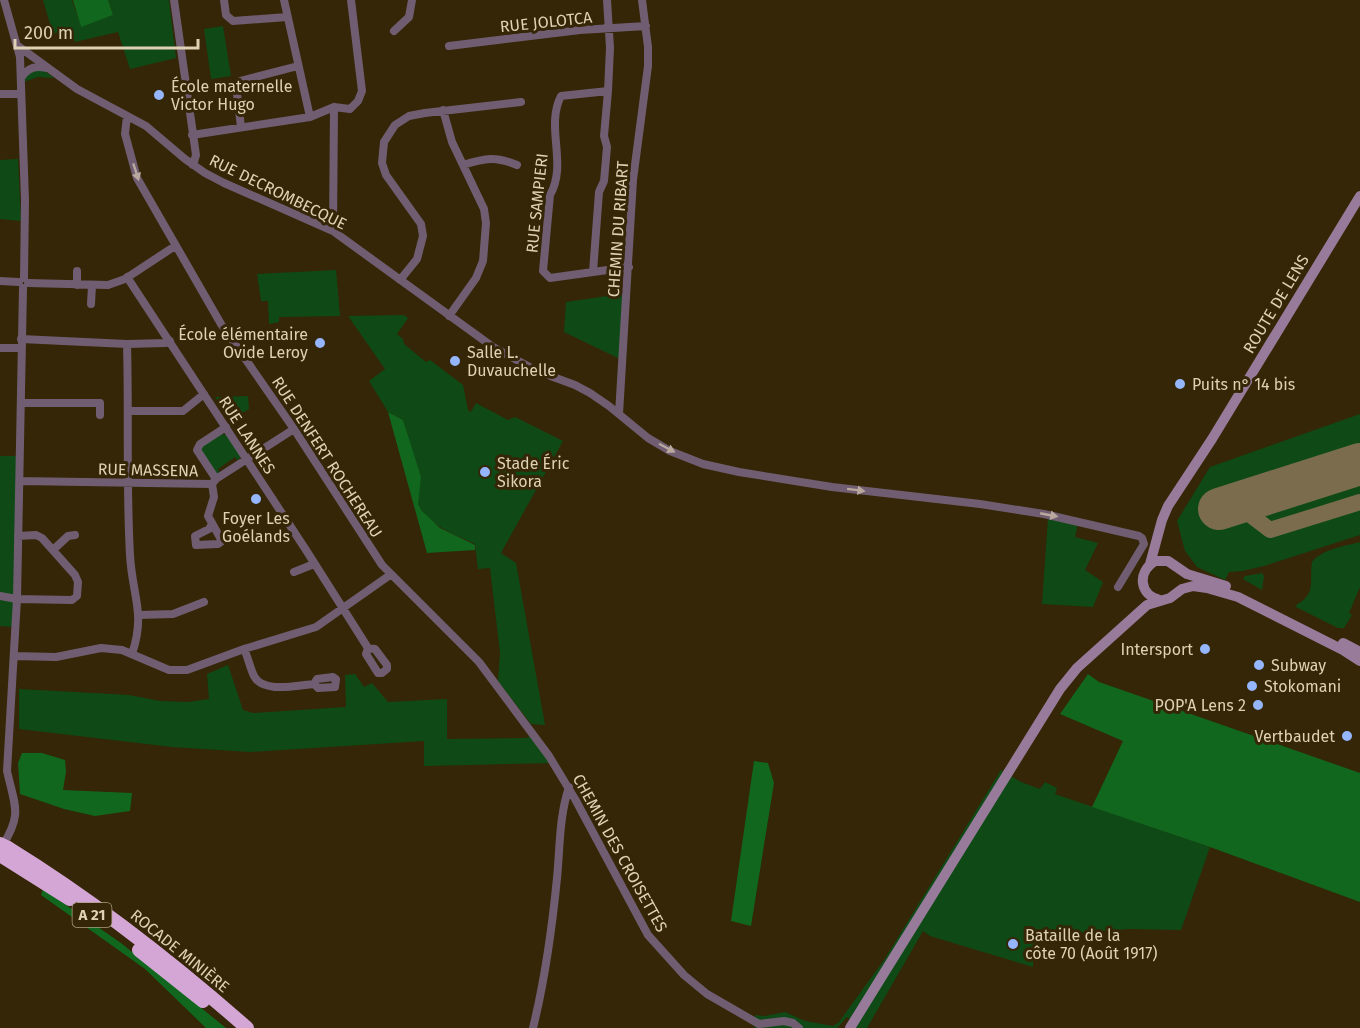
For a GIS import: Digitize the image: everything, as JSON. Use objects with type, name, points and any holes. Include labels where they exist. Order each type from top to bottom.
[{"type":"highway","name":"ROCADE MINIÈRE","points":[[2,851],[108,927],[234,1028]]},
{"type":"highway","name":"ROCADE MINIÈRE","points":[[2,851],[60,882],[138,937],[247,1028]]},
{"type":"main road","name":"ROUTE DE LENS","points":[[1147,568],[1168,506],[1212,439],[1360,196]]},
{"type":"main road","name":"ROUTE DE LENS","points":[[1162,520],[1161,546],[1168,561]]},
{"type":"main road","points":[[1160,600],[1150,596],[1144,588],[1142,577],[1155,561],[1168,561],[1179,570],[1247,594],[1360,652]]},
{"type":"main road","points":[[1178,591],[1182,580],[1179,570]]},
{"type":"main road","points":[[851,1025],[1060,689],[1077,668],[1147,605],[1170,598],[1178,591],[1193,586],[1208,588],[1238,597],[1343,650],[1360,661]]},
{"type":"main road","points":[[1126,622],[1144,588]]},
{"type":"street","points":[[2,851],[16,816],[7,771],[17,599],[25,210],[18,46],[4,13],[4,0]]},
{"type":"street","points":[[174,0],[195,155],[193,165]]},
{"type":"street","points":[[224,0],[226,15],[233,21],[287,17]]},
{"type":"street","points":[[284,0],[310,117]]},
{"type":"street","points":[[192,135],[310,117],[334,107],[350,109],[358,101],[362,91],[351,0]]},
{"type":"street","points":[[394,31],[409,17],[412,0]]},
{"type":"street","points":[[593,272],[598,192],[604,181],[607,147],[604,136],[609,91],[607,0]]},
{"type":"street","name":"CHEMIN DU RIBART","points":[[619,414],[633,180],[648,66],[642,0]]},
{"type":"street","name":"RUE JOLOTCA","points":[[449,46],[580,30],[645,26]]},
{"type":"street","name":"RUE DECROMBECQUE","points":[[18,46],[77,88],[156,133],[193,165],[224,183],[333,231],[492,347],[537,371],[575,385],[619,414],[648,438],[670,450],[703,464],[832,487],[980,504],[1081,522],[1142,538],[1144,544],[1132,563]]},
{"type":"street","points":[[241,127],[236,85],[240,81],[298,66]]},
{"type":"street","points":[[21,79],[28,69],[35,67],[50,69]]},
{"type":"street","name":"RUE SAMPIERI","points":[[609,91],[561,96],[557,105],[555,141],[559,156],[555,185],[550,195],[543,271],[550,278],[629,267]]},
{"type":"street","points":[[0,94],[21,94]]},
{"type":"street","points":[[400,280],[417,259],[423,236],[421,224],[386,175],[382,163],[384,142],[395,125],[409,116],[521,102]]},
{"type":"street","points":[[333,231],[334,107]]},
{"type":"street","points":[[443,110],[452,142],[484,209],[486,223],[483,261],[476,278],[449,316]]},
{"type":"street","name":"RUE DENFERT ROCHEREAU","points":[[127,116],[125,134],[137,178],[221,324],[294,429],[372,551],[390,575],[479,662]]},
{"type":"street","points":[[463,165],[498,158],[517,165]]},
{"type":"street","points":[[0,281],[108,285],[127,277],[175,246]]},
{"type":"street","points":[[77,271],[77,285]]},
{"type":"street","name":"RUE LANNES","points":[[127,277],[368,648]]},
{"type":"street","points":[[91,304],[92,285]]},
{"type":"street","points":[[0,348],[21,344],[127,344],[170,341]]},
{"type":"street","points":[[127,344],[128,512],[131,568],[140,615],[132,654]]},
{"type":"street","points":[[129,411],[183,411],[204,394]]},
{"type":"street","points":[[21,403],[100,403],[100,415]]},
{"type":"street","points":[[212,524],[208,516],[214,497],[214,482],[197,450],[200,444],[226,427]]},
{"type":"street","name":"RUE MASSENA","points":[[20,481],[214,482],[294,429]]},
{"type":"street","points":[[53,550],[68,536],[75,535]]},
{"type":"street","points":[[0,596],[17,599],[72,600],[77,596],[78,582],[75,575],[42,538],[18,536]]},
{"type":"street","points":[[1118,586],[1132,563],[1147,568]]},
{"type":"street","points":[[294,572],[314,564]]},
{"type":"street","points":[[14,656],[56,657],[101,648],[122,650],[169,670],[187,670],[244,649],[316,627],[390,575]]},
{"type":"street","points":[[140,615],[173,614],[204,602]]},
{"type":"street","points":[[244,649],[255,678],[261,684],[271,686],[314,684]]},
{"type":"street","name":"CHEMIN DES CROISETTES","points":[[479,662],[569,787],[642,925],[662,954],[707,994],[752,1021],[764,1025],[784,1021],[793,1023],[799,1028]]},
{"type":"street","points":[[533,1028],[549,950],[561,817],[569,787]]},
{"type":"green space","points":[[43,0],[72,0],[81,26],[113,15],[108,0],[169,0],[176,58],[130,69],[118,32],[75,42],[70,28],[53,34]]},
{"type":"green space","points":[[73,0],[108,0],[113,15],[81,27]]},
{"type":"green space","points":[[223,26],[231,76],[211,79],[204,29]]},
{"type":"green space","points":[[36,70],[45,71],[54,78],[38,77],[24,82],[28,74]]},
{"type":"green space","points":[[18,159],[21,221],[0,219],[0,160]]},
{"type":"green space","points":[[336,270],[340,316],[279,317],[279,322],[269,324],[268,301],[261,301],[257,274]]},
{"type":"green space","points":[[628,293],[622,360],[564,332],[566,302]]},
{"type":"green space","points":[[404,315],[408,318],[397,334],[403,339],[404,344],[426,362],[430,360],[463,385],[468,410],[471,412],[476,403],[508,420],[515,417],[563,441],[501,553],[516,563],[545,725],[531,724],[498,681],[500,653],[490,568],[478,569],[475,544],[435,524],[418,504],[403,420],[388,412],[369,381],[385,369],[348,316]]},
{"type":"green space","points":[[248,396],[249,409],[230,420],[215,397]]},
{"type":"green space","points":[[388,412],[403,420],[421,477],[418,504],[422,511],[440,528],[475,545],[475,550],[427,553]]},
{"type":"green space","points":[[1360,414],[1360,535],[1264,566],[1229,572],[1225,580],[1197,567],[1185,551],[1177,521],[1210,467]]},
{"type":"green space","points":[[221,434],[227,435],[241,455],[238,461],[235,457],[218,469],[220,474],[215,473],[201,451],[202,446]]},
{"type":"green space","points":[[0,456],[20,456],[14,627],[0,626]]},
{"type":"green space","points":[[1048,518],[1078,524],[1075,537],[1098,543],[1085,570],[1103,582],[1093,607],[1042,604]]},
{"type":"green space","points":[[1360,542],[1360,587],[1349,613],[1352,615],[1344,628],[1338,628],[1295,606],[1307,597],[1311,587],[1312,562],[1316,558],[1334,549]]},
{"type":"green space","points":[[1262,573],[1264,576],[1262,590],[1243,579],[1245,576]]},
{"type":"green space","points":[[228,665],[243,710],[253,713],[346,707],[345,675],[355,674],[364,687],[372,683],[388,702],[447,699],[447,739],[534,736],[554,763],[424,766],[424,741],[250,752],[172,747],[19,729],[19,689],[129,695],[160,701],[188,702],[209,699],[207,674]]},
{"type":"green space","points":[[1088,674],[1099,682],[1360,773],[1360,902],[1092,807],[1123,741],[1060,714]]},
{"type":"green space","points":[[22,753],[42,753],[65,760],[63,790],[132,793],[130,811],[95,816],[64,809],[20,794],[18,763]]},
{"type":"green space","points":[[754,761],[768,763],[774,783],[751,926],[731,921]]},
{"type":"green space","points":[[1001,770],[1021,782],[1040,789],[1045,782],[1057,788],[1055,794],[1210,847],[1181,930],[1129,929],[1034,936],[1033,967],[930,936],[923,931],[867,1028],[855,1028],[857,1024],[847,1017],[837,1028],[756,1028],[753,1026],[755,1015],[765,1016],[785,1012],[805,1021],[833,1026],[839,1022],[884,960]]},
{"type":"green space","points":[[43,889],[121,943],[226,1028],[206,1028],[145,969],[41,895]]},
{"type":"taxiway","points":[[1236,504],[1270,530],[1360,502]]},
{"type":"runway","points":[[1219,509],[1360,464]]},
{"type":"place","name":"École maternelle Victor Hugo","points":[[159,95]]},
{"type":"place","name":"École élémentaire Ovide Leroy","points":[[320,343]]},
{"type":"place","name":"Salle L. Duvauchelle","points":[[455,361]]},
{"type":"place","name":"Puits n° 14 bis","points":[[1180,384]]},
{"type":"place","name":"Stade Éric Sikora","points":[[485,472]]},
{"type":"place","name":"Foyer Les Goélands","points":[[256,499]]},
{"type":"place","name":"Intersport","points":[[1205,649]]},
{"type":"place","name":"Subway","points":[[1259,665]]},
{"type":"place","name":"Stokomani","points":[[1252,686]]},
{"type":"place","name":"POP'A Lens 2","points":[[1258,705]]},
{"type":"place","name":"Vertbaudet","points":[[1347,736]]},
{"type":"place","name":"Bataille de la côte 70 (Août 1917)","points":[[1013,944]]}]
